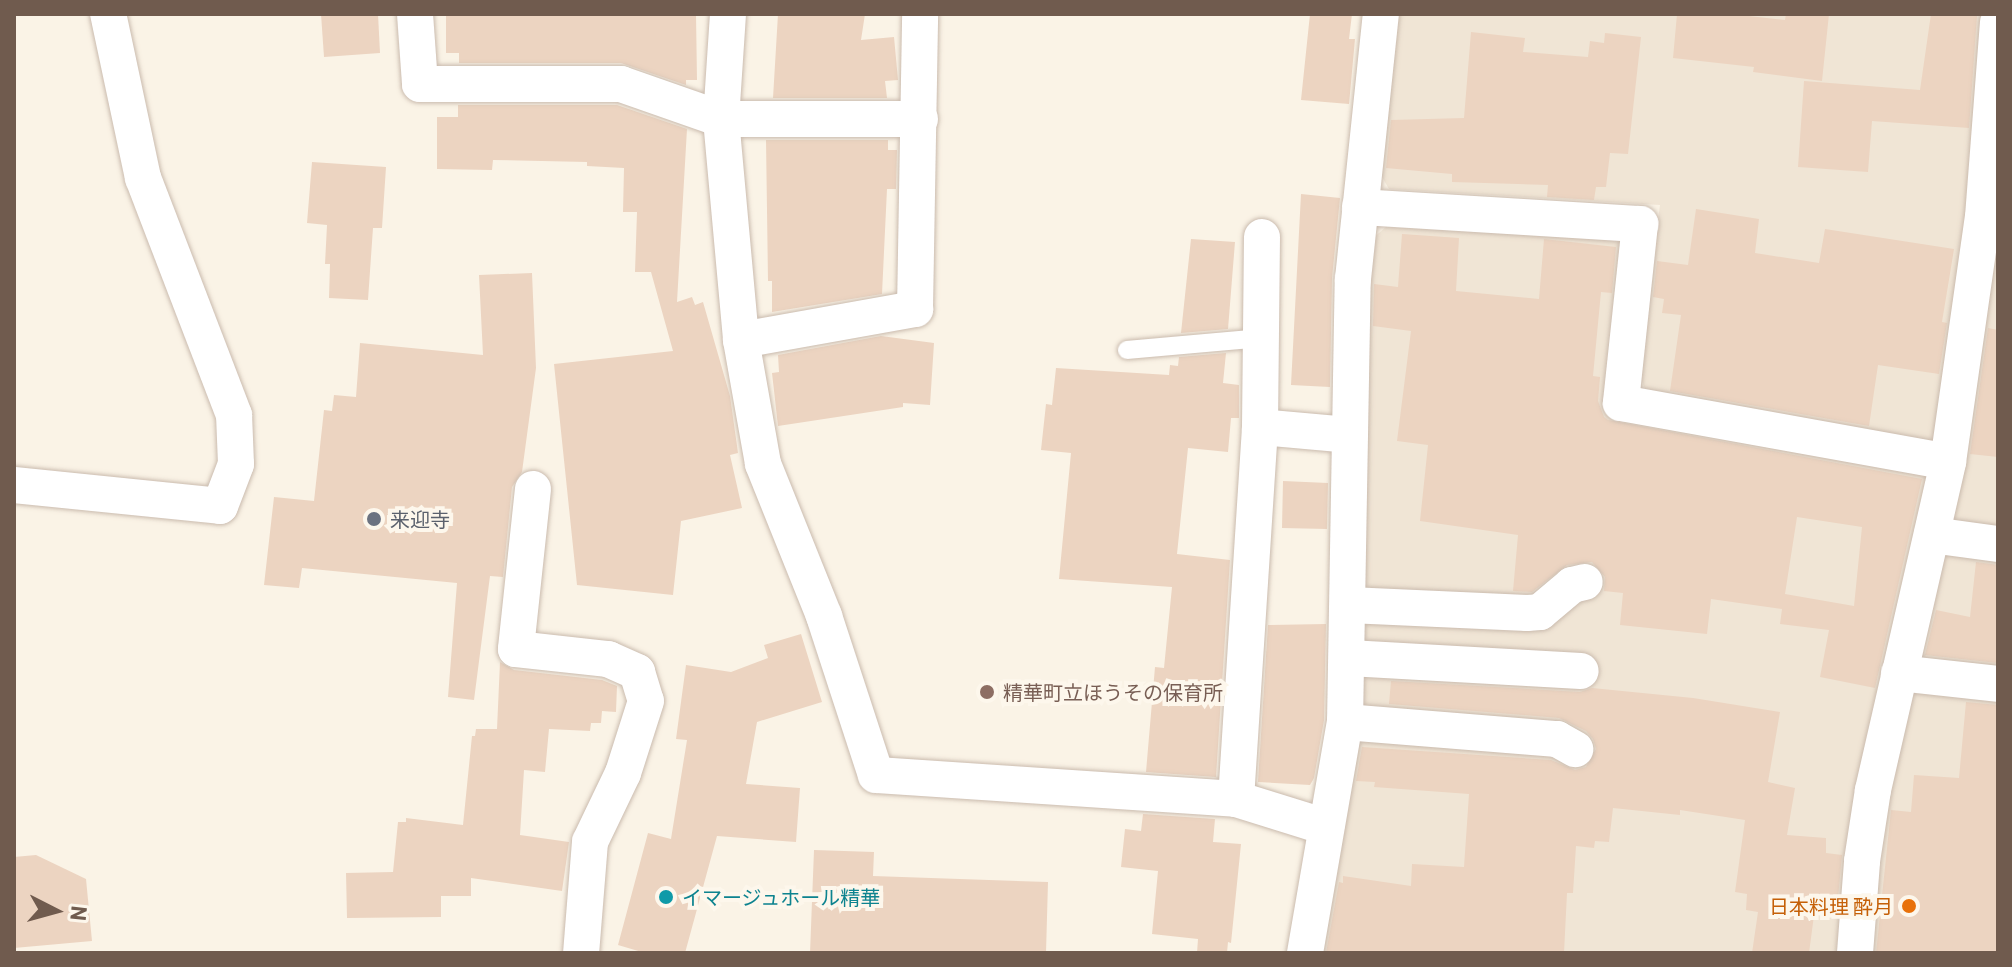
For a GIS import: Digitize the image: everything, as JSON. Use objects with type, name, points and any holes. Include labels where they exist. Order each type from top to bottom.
[{"type":"street","points":[[14,485],[220,506],[236,464],[234,415],[143,178],[108,14]]},
{"type":"street","points":[[415,14],[420,84],[621,84],[721,119],[920,119]]},
{"type":"street","points":[[728,14],[721,119],[741,340],[763,464],[824,616],[876,775],[1236,799],[1326,827]]},
{"type":"street","points":[[741,340],[915,309],[920,119],[917,44],[920,14]]},
{"type":"street","points":[[1305,953],[1345,722],[1349,658],[1353,279],[1381,14]]},
{"type":"street","points":[[1855,953],[1869,818],[1948,462],[1991,218],[1998,23]]},
{"type":"street","points":[[1360,207],[1640,224],[1621,403],[1948,462]]},
{"type":"street","points":[[1236,799],[1260,427],[1262,237]]},
{"type":"street","points":[[1260,427],[1350,435]]},
{"type":"street","points":[[533,489],[516,649],[608,659],[637,672],[646,701],[623,773],[590,842],[581,953]]},
{"type":"street","points":[[1932,535],[1998,544]]},
{"type":"street","points":[[1349,605],[1540,612],[1572,585],[1585,582]]},
{"type":"street","points":[[1349,658],[1581,671]]},
{"type":"street","points":[[1899,673],[1998,684]]},
{"type":"street","points":[[1345,722],[1557,739],[1575,749]]},
{"type":"lane","points":[[1127,350],[1261,338]]},
{"type":"shaded area","points":[[1394,14],[1986,14],[1966,250],[1936,445],[1649,398],[1638,372],[1660,205],[1389,189],[1378,170]]},
{"type":"shaded area","points":[[1998,225],[1998,545],[1947,532]]},
{"type":"shaded area","points":[[1386,227],[1620,240],[1624,248],[1613,354],[1607,361],[1607,414],[1936,471],[1841,953],[1317,953],[1372,239]]},
{"type":"shaded area","points":[[1947,553],[1998,557],[1998,678],[1918,666],[1942,558]]},
{"type":"shaded area","points":[[1912,684],[1998,688],[1998,953],[1867,953],[1874,862]]},
{"type":"building","points":[[321,14],[378,14],[380,53],[324,57]]},
{"type":"building","points":[[446,14],[696,14],[697,80],[686,80],[686,85],[621,63],[459,63],[459,53],[446,53]]},
{"type":"building","points":[[778,14],[865,14],[861,40],[894,37],[898,80],[885,81],[887,98],[773,98]]},
{"type":"building","points":[[1310,14],[1352,14],[1349,39],[1355,39],[1349,104],[1301,100]]},
{"type":"building","points":[[1677,14],[1731,14],[1785,20],[1786,14],[1829,14],[1822,81],[1753,72],[1754,67],[1673,58]]},
{"type":"building","points":[[1931,14],[1977,16],[1969,128],[1872,121],[1868,172],[1798,167],[1804,81],[1920,90]]},
{"type":"building","points":[[1471,32],[1525,38],[1523,52],[1588,57],[1590,41],[1604,43],[1605,33],[1641,37],[1628,154],[1610,153],[1606,187],[1596,187],[1594,200],[1547,197],[1548,185],[1452,182],[1452,174],[1386,168],[1391,120],[1464,118]]},
{"type":"building","points":[[458,105],[617,105],[687,129],[677,302],[692,297],[695,305],[703,302],[730,396],[738,453],[730,455],[742,508],[681,521],[673,595],[577,585],[554,364],[673,351],[651,272],[635,272],[637,212],[623,212],[624,168],[587,166],[587,162],[493,160],[492,170],[437,169],[437,117],[458,117]]},
{"type":"building","points":[[766,140],[888,140],[888,150],[897,150],[896,189],[887,189],[882,294],[772,312],[772,281],[768,281]]},
{"type":"building","points":[[312,162],[386,167],[382,228],[373,228],[368,300],[329,298],[330,264],[325,264],[327,225],[307,223]]},
{"type":"building","points":[[1301,194],[1340,198],[1332,278],[1330,387],[1291,385]]},
{"type":"building","points":[[1696,209],[1759,219],[1755,253],[1819,263],[1825,229],[1954,249],[1942,322],[1947,323],[1939,374],[1878,365],[1869,426],[1670,391],[1681,315],[1662,313],[1664,299],[1653,297],[1657,261],[1688,265]]},
{"type":"building","points":[[1402,234],[1459,238],[1456,291],[1539,299],[1544,239],[1616,247],[1612,293],[1601,292],[1593,376],[1600,377],[1598,401],[1604,417],[1922,479],[1875,688],[1820,677],[1829,630],[1780,624],[1782,609],[1711,599],[1707,634],[1620,625],[1623,593],[1604,591],[1605,577],[1592,562],[1567,565],[1532,592],[1513,591],[1518,535],[1420,521],[1428,445],[1397,441],[1411,331],[1373,326],[1374,284],[1398,287]],"holes":[[[1797,517],[1862,527],[1854,606],[1785,594]]]},
{"type":"building","points":[[1191,239],[1235,242],[1228,329],[1181,333]]},
{"type":"building","points":[[532,273],[536,368],[522,472],[512,487],[503,577],[490,576],[474,700],[448,697],[457,583],[302,568],[299,588],[264,585],[274,497],[314,501],[324,410],[332,411],[334,395],[356,397],[360,343],[483,355],[479,275]]},
{"type":"building","points":[[1988,328],[1998,330],[1998,457],[1970,454]]},
{"type":"building","points":[[881,336],[934,343],[930,405],[903,403],[903,407],[778,426],[772,373],[779,372],[778,355]]},
{"type":"building","points":[[1226,353],[1223,383],[1239,385],[1239,418],[1231,418],[1228,452],[1188,448],[1177,554],[1230,560],[1216,777],[1146,772],[1155,667],[1164,668],[1172,587],[1059,579],[1071,453],[1041,450],[1046,404],[1052,405],[1056,368],[1169,375],[1170,365],[1178,366],[1179,357]]},
{"type":"building","points":[[1283,481],[1328,483],[1327,529],[1282,528]]},
{"type":"building","points":[[1976,562],[1998,565],[1998,663],[1925,655],[1936,610],[1970,617]]},
{"type":"building","points":[[1326,624],[1324,720],[1314,778],[1310,785],[1258,782],[1268,625]]},
{"type":"building","points":[[801,634],[822,702],[757,722],[746,784],[800,788],[796,842],[717,836],[685,953],[645,953],[618,945],[648,833],[671,839],[687,740],[676,739],[686,665],[731,672],[768,658],[764,645]]},
{"type":"building","points":[[500,662],[514,670],[602,680],[617,686],[616,712],[602,711],[601,723],[591,723],[590,731],[549,729],[545,772],[524,770],[520,835],[569,842],[562,891],[471,878],[471,896],[441,896],[441,917],[347,918],[346,873],[393,872],[398,822],[406,822],[406,818],[463,825],[472,736],[475,736],[476,729],[497,729]]},
{"type":"building","points":[[1391,681],[1580,692],[1592,688],[1693,698],[1780,712],[1768,782],[1795,788],[1787,835],[1826,838],[1826,853],[1842,855],[1837,909],[1815,908],[1809,953],[1752,953],[1758,912],[1746,910],[1747,894],[1735,892],[1745,820],[1680,810],[1680,815],[1613,808],[1609,842],[1595,841],[1594,848],[1576,846],[1573,893],[1567,893],[1564,953],[1326,953],[1339,882],[1343,883],[1343,876],[1411,886],[1412,864],[1464,867],[1469,794],[1374,787],[1375,782],[1356,781],[1362,747],[1551,760],[1575,770],[1586,767],[1596,749],[1586,731],[1559,718],[1389,704]]},
{"type":"building","points":[[1966,702],[1998,705],[1998,953],[1876,953],[1891,810],[1911,812],[1914,775],[1959,778]]},
{"type":"building","points":[[1143,814],[1215,819],[1213,842],[1241,844],[1231,943],[1228,942],[1227,953],[1197,953],[1198,939],[1152,934],[1158,871],[1121,867],[1125,829],[1141,831]]},
{"type":"building","points":[[814,850],[874,852],[873,876],[1048,882],[1046,953],[810,953]]},
{"type":"building","points":[[36,855],[86,879],[92,941],[14,948],[14,857]]},
{"type":"place","name":"来迎寺","points":[[374,519]]},
{"type":"place","name":"精華町立ほうその保育所","points":[[987,692]]},
{"type":"place","name":"イマージュホール精華","points":[[666,897]]},
{"type":"place","name":"日本料理 酔月","points":[[1909,906]]}]
